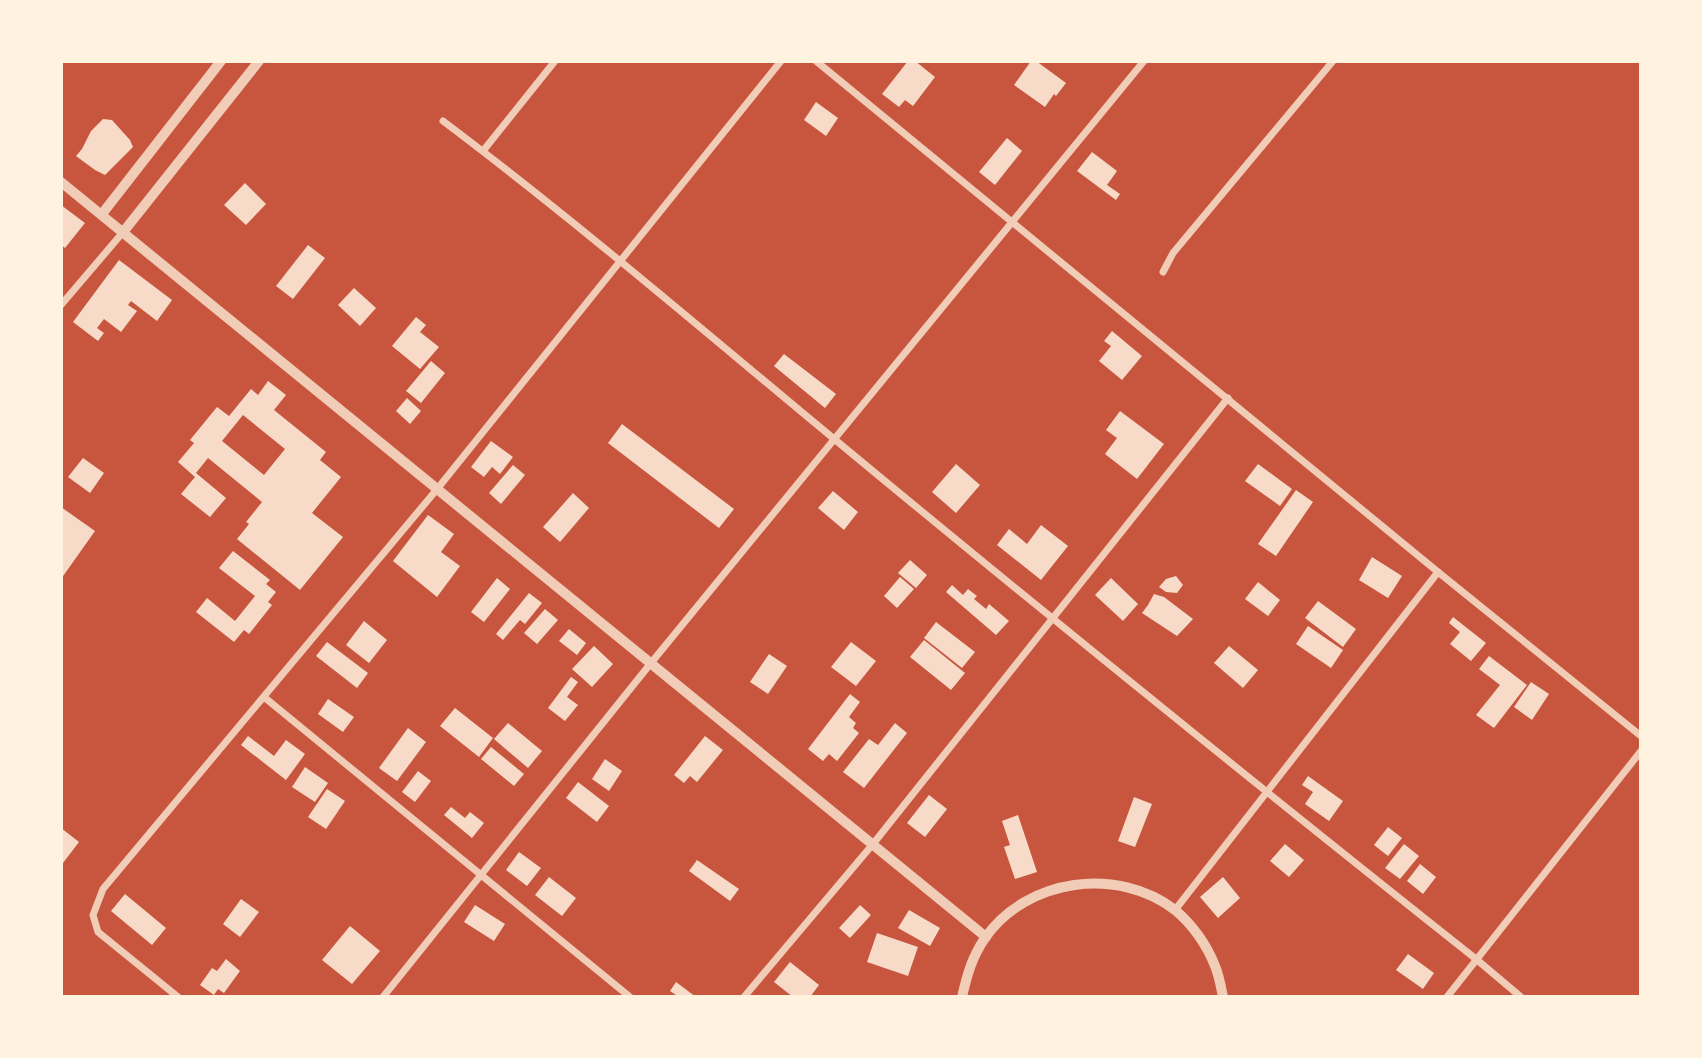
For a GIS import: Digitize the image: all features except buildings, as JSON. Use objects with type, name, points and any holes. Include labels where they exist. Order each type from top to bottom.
[{"type":"street","points":[[102,214],[221,61]]},
{"type":"street","points":[[61,305],[124,231],[259,61]]},
{"type":"street","points":[[482,151],[555,61]]},
{"type":"street","points":[[178,997],[98,932],[93,915],[103,889],[438,488],[780,61]]},
{"type":"street","points":[[816,61],[1641,736]]},
{"type":"street","points":[[383,997],[651,663],[1144,61]]},
{"type":"street","points":[[1163,272],[1173,253],[1333,61]]},
{"type":"street","points":[[443,121],[619,260],[1052,618],[1521,997]]},
{"type":"street","points":[[61,182],[986,937]]},
{"type":"street","points":[[744,997],[873,844],[1228,398]]},
{"type":"street","points":[[1175,910],[1438,572]]},
{"type":"street","points":[[264,697],[630,997]]},
{"type":"street","points":[[1447,997],[1641,751]]},
{"type":"street","points":[[962,997],[970,966],[986,937],[1011,911],[1041,893],[1075,883],[1110,883],[1144,893],[1175,910],[1199,936],[1216,967],[1223,997]]}]
